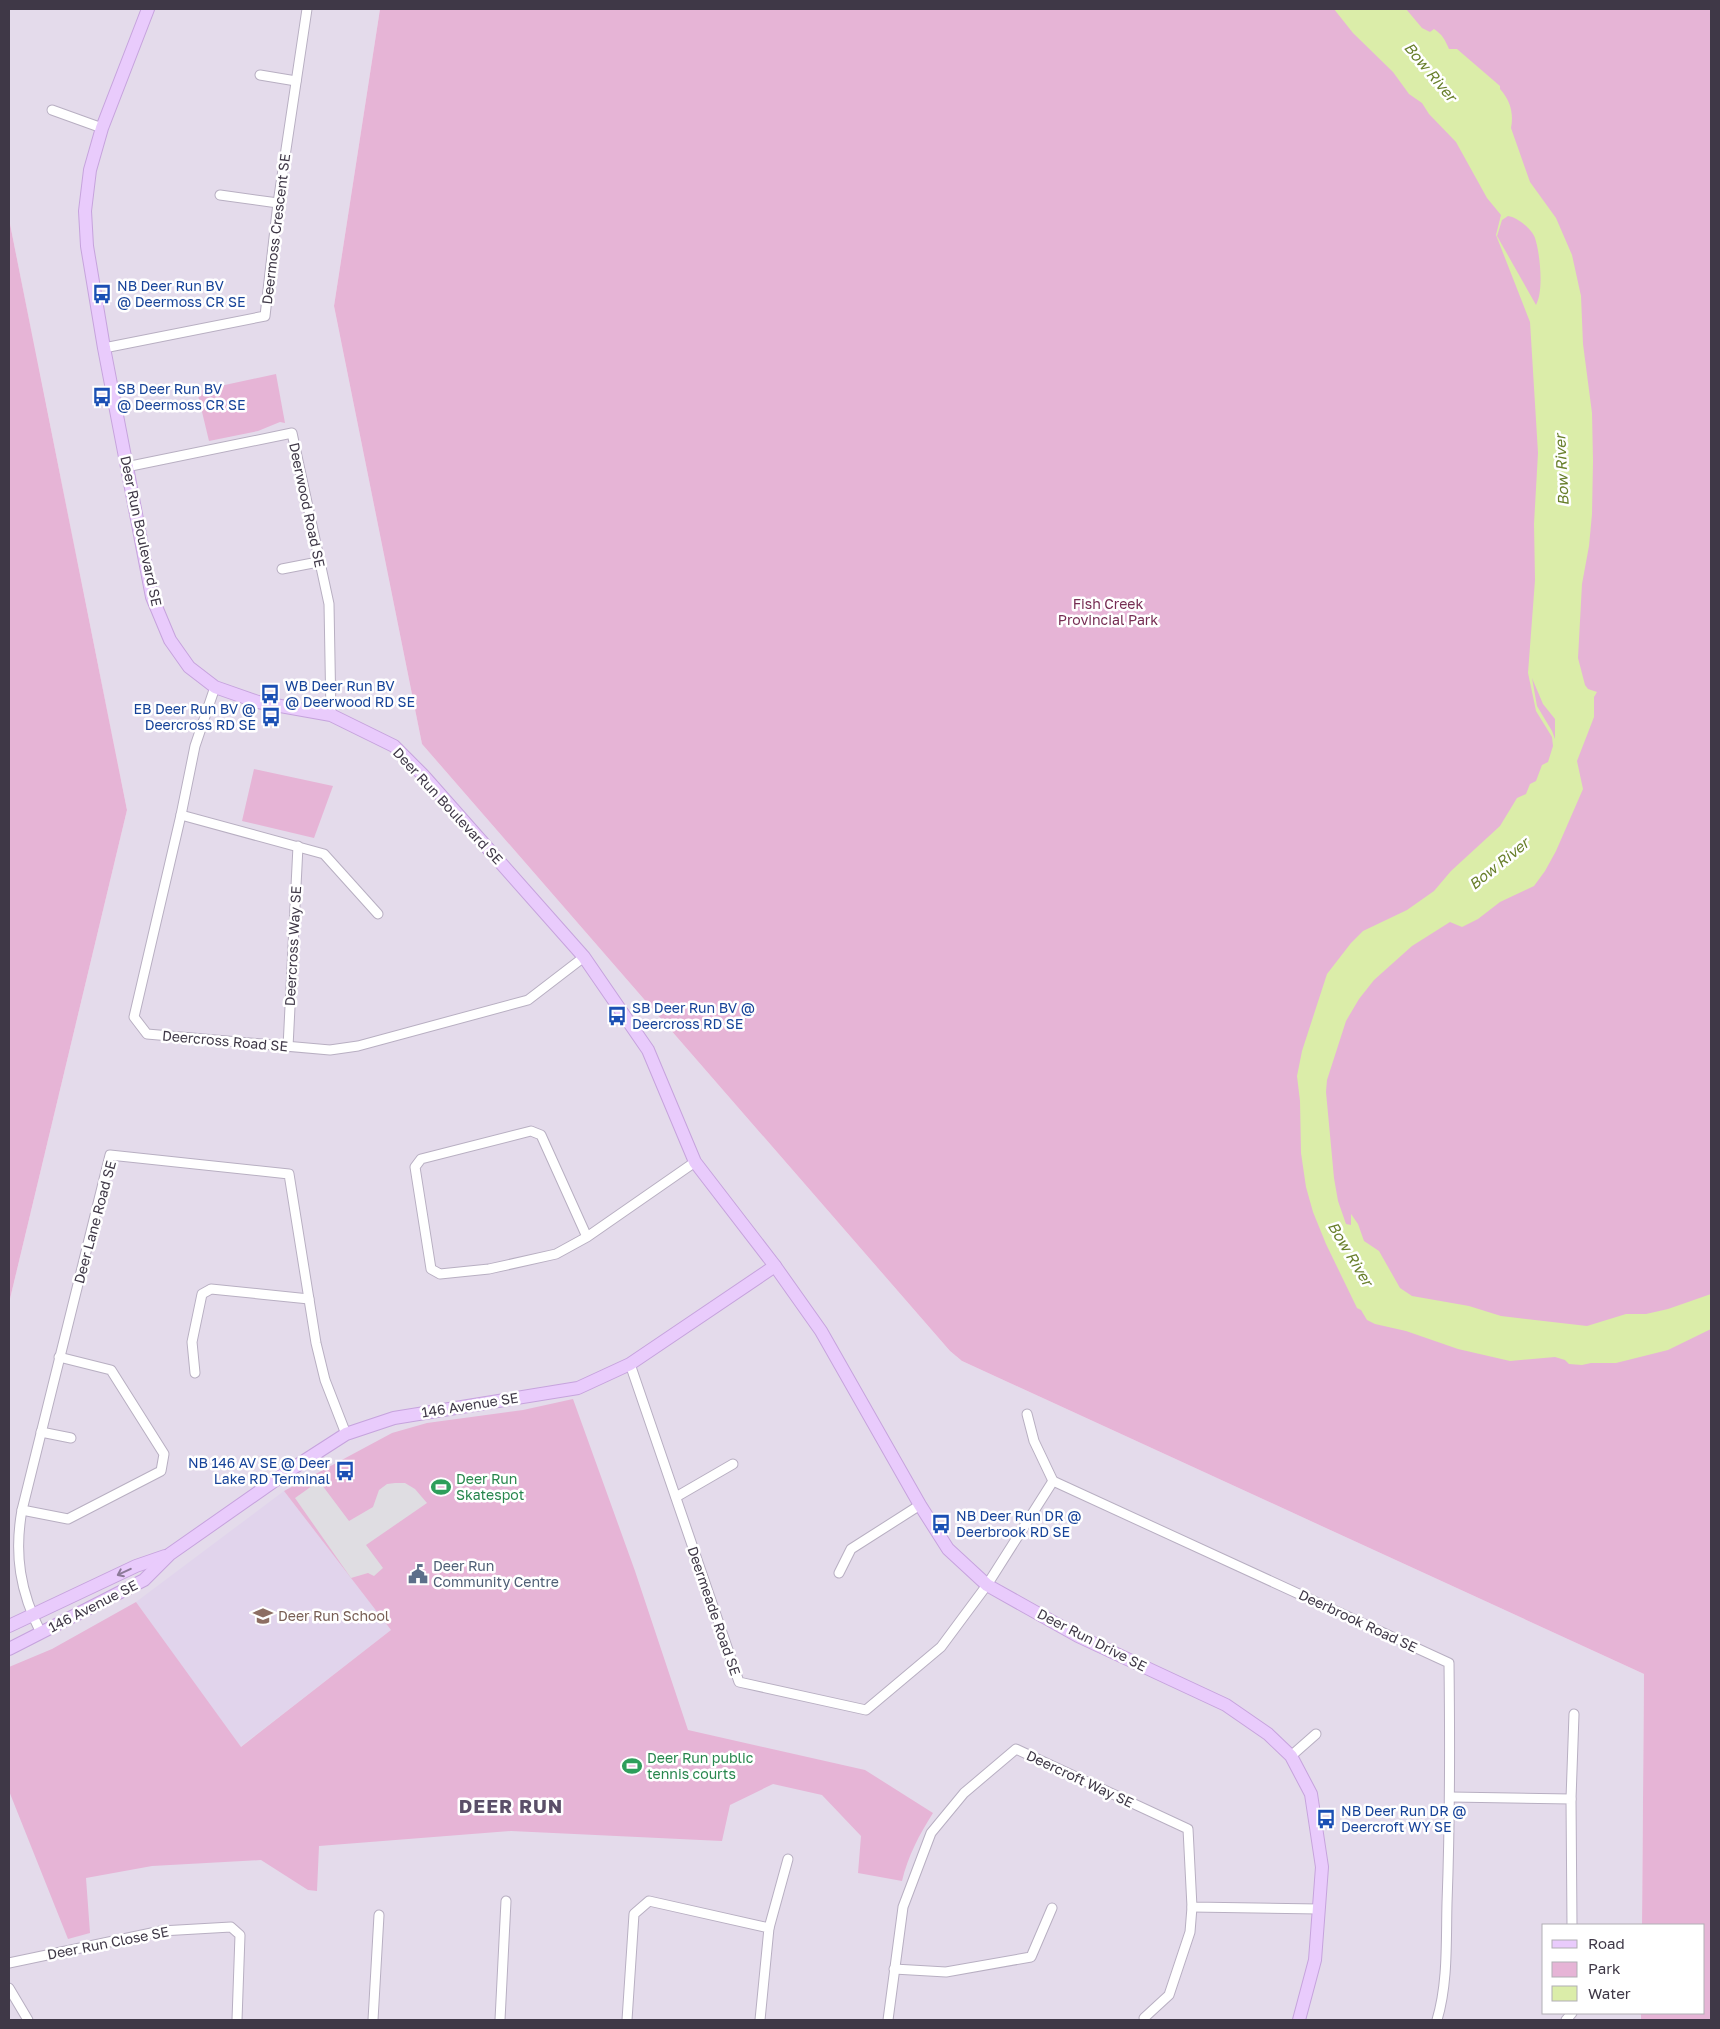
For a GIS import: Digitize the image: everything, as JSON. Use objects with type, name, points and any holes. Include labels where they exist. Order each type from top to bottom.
[{"type":"street","name":"Deer Run Boulevard SE","points":[[148,9],[102,128],[90,170],[85,211],[87,246],[126,467],[152,597],[170,640],[189,667],[216,687],[258,702],[331,715],[394,746],[423,775],[584,957],[648,1050],[695,1162],[775,1266]]},
{"type":"street","name":"Deermoss Crescent SE","points":[[104,348],[265,316],[278,203],[307,9]]},
{"type":"street","points":[[260,75],[296,81]]},
{"type":"street","points":[[52,110],[102,128]]},
{"type":"street","points":[[220,195],[278,203]]},
{"type":"street","name":"Deerwood Road SE","points":[[126,467],[292,433],[318,562],[329,604],[331,715]]},
{"type":"street","points":[[282,569],[318,562]]},
{"type":"street","name":"Deercross Road SE","points":[[216,687],[195,746],[182,816],[134,1017],[147,1034],[330,1050],[358,1046],[528,1000],[584,957]]},
{"type":"street","points":[[182,816],[324,854],[378,914]]},
{"type":"street","name":"Deercross Way SE","points":[[288,1047],[298,846]]},
{"type":"street","points":[[587,1237],[541,1135],[531,1131],[421,1159],[415,1167],[431,1268],[440,1274],[489,1269],[556,1254],[587,1237],[695,1162]]},
{"type":"street","name":"Deer Lane Road SE","points":[[41,1633],[32,1614],[19,1560],[17,1538],[22,1510],[110,1155],[289,1174],[316,1343],[325,1380],[346,1434]]},
{"type":"street","name":"146 Avenue SE","points":[[9,1649],[144,1580],[170,1554],[287,1472],[346,1434],[394,1418],[578,1388],[630,1364],[775,1266]]},
{"type":"street","name":"Deer Run Drive SE","points":[[775,1266],[821,1331],[920,1505],[948,1549],[986,1585],[1078,1636],[1226,1705],[1268,1734],[1291,1756],[1311,1794],[1322,1866],[1315,1960],[1299,2020]]},
{"type":"street","points":[[195,1373],[192,1342],[202,1294],[211,1289],[309,1298]]},
{"type":"street","points":[[22,1510],[68,1519],[162,1471],[164,1454],[111,1370],[59,1358]]},
{"type":"street","name":"Deermeade Road SE","points":[[630,1364],[739,1682],[866,1710],[941,1647],[986,1585]]},
{"type":"street","points":[[986,1585],[1053,1481],[1034,1441],[1027,1414]]},
{"type":"street","points":[[41,1432],[71,1438]]},
{"type":"street","points":[[676,1497],[732,1464]]},
{"type":"street","name":"Deerbrook Road SE","points":[[1053,1481],[1449,1663],[1451,1797],[1444,1996],[1437,2020]]},
{"type":"street","points":[[839,1573],[851,1549],[920,1505]]},
{"type":"street","name":"146 Avenue SE","points":[[9,1626],[136,1566],[170,1554]]},
{"type":"street","points":[[1572,1924],[1571,1799],[1574,1714]]},
{"type":"street","points":[[1291,1756],[1316,1734]]},
{"type":"street","name":"Deercroft Way SE","points":[[888,2020],[904,1907],[931,1833],[964,1793],[1016,1749],[1188,1829],[1192,1907]]},
{"type":"street","points":[[1451,1797],[1571,1799]]},
{"type":"street","points":[[760,2020],[769,1928],[788,1859]]},
{"type":"street","points":[[500,2020],[506,1901]]},
{"type":"street","points":[[627,2020],[634,1914],[649,1901],[769,1928]]},
{"type":"street","points":[[1144,2018],[1169,1996],[1190,1932],[1192,1907],[1319,1909]]},
{"type":"street","points":[[894,1969],[946,1972],[1031,1957],[1052,1908]]},
{"type":"street","points":[[373,2020],[379,1915]]},
{"type":"street","name":"Deer Run Close SE","points":[[9,1963],[161,1931],[231,1927],[240,1935],[237,2020]]},
{"type":"street","points":[[9,1988],[28,2020]]},
{"type":"shaded area","points":[[9,9],[380,9],[334,306],[422,744],[950,1351],[962,1361],[1644,1674],[1642,1924],[1542,1924],[1542,2014],[1641,2014],[1641,2020],[9,2020],[9,1303],[127,810],[9,219]]},
{"type":"shaded area","points":[[319,1481],[349,1521],[373,1507],[379,1490],[387,1484],[405,1483],[415,1489],[427,1503],[366,1545],[383,1568],[374,1576],[368,1573],[351,1578],[295,1498]]},
{"type":"shaded area","name":"Deer Run School","points":[[284,1491],[391,1630],[240,1747],[136,1602]]},
{"type":"green space","name":"Fish Creek Provincial Park","points":[[380,9],[1711,9],[1711,2020],[1641,2020],[1641,2014],[1705,2014],[1705,1924],[1642,1924],[1644,1674],[962,1361],[950,1351],[422,744],[334,306]]},
{"type":"green space","points":[[9,219],[127,810],[9,1303]]},
{"type":"green space","points":[[276,374],[285,423],[280,422],[258,431],[209,441],[197,391]]},
{"type":"green space","points":[[254,769],[333,786],[314,838],[242,821]]},
{"type":"green space","points":[[573,1399],[635,1571],[688,1730],[865,1770],[933,1813],[907,1863],[902,1881],[858,1873],[861,1836],[822,1795],[773,1784],[730,1805],[722,1841],[511,1831],[319,1846],[317,1891],[308,1890],[261,1860],[152,1866],[86,1878],[90,1933],[68,1939],[9,1791],[9,1667],[52,1649],[136,1602],[241,1747],[391,1630],[284,1491],[392,1433],[427,1423],[523,1410]]},
{"type":"water","name":"Bow River","points":[[1334,9],[1406,9],[1422,28],[1430,32],[1434,29],[1437,31],[1449,49],[1457,49],[1500,86],[1510,107],[1512,117],[1511,128],[1530,182],[1556,218],[1572,255],[1581,296],[1583,344],[1592,413],[1593,461],[1592,514],[1589,546],[1582,584],[1578,658],[1585,685],[1588,689],[1597,692],[1594,697],[1594,717],[1577,761],[1583,789],[1556,851],[1534,886],[1500,902],[1478,919],[1462,927],[1450,922],[1412,946],[1374,980],[1359,999],[1346,1021],[1327,1080],[1326,1092],[1338,1201],[1346,1224],[1351,1225],[1351,1214],[1358,1224],[1364,1241],[1379,1251],[1400,1288],[1412,1296],[1469,1306],[1501,1316],[1587,1326],[1626,1314],[1646,1314],[1668,1309],[1711,1294],[1711,1329],[1668,1350],[1616,1363],[1569,1364],[1565,1360],[1555,1357],[1510,1361],[1458,1349],[1367,1320],[1361,1310],[1357,1308],[1326,1244],[1313,1212],[1306,1187],[1301,1153],[1300,1101],[1297,1076],[1302,1051],[1327,974],[1363,931],[1407,910],[1434,891],[1451,871],[1500,826],[1517,798],[1526,794],[1530,784],[1536,781],[1542,765],[1548,762],[1553,746],[1552,737],[1536,711],[1528,673],[1535,580],[1534,524],[1538,453],[1530,322],[1496,235],[1501,215],[1487,198],[1456,142],[1429,114],[1422,103],[1409,94],[1393,72],[1353,33]],"holes":[[[1508,216],[1524,224],[1535,238],[1541,282],[1536,305],[1497,236],[1502,220]],[[1532,678],[1543,704],[1555,719],[1555,739],[1537,706]]]},
{"type":"place","name":"NB Deer Run BV @ Deermoss CR SE","points":[[102,294]]},
{"type":"place","name":"SB Deer Run BV @ Deermoss CR SE","points":[[102,397]]},
{"type":"place","name":"WB Deer Run BV @ Deerwood RD SE","points":[[270,694]]},
{"type":"place","name":"EB Deer Run BV @ Deercross RD SE","points":[[271,717]]},
{"type":"place","name":"SB Deer Run BV @ Deercross RD SE","points":[[617,1016]]},
{"type":"place","name":"NB 146 AV SE @ Deer Lake RD Terminal","points":[[345,1471]]},
{"type":"place","name":"Deer Run Skatespot","points":[[441,1487]]},
{"type":"place","name":"NB Deer Run DR @ Deerbrook RD SE","points":[[941,1524]]},
{"type":"place","name":"Deer Run Community Centre","points":[[418,1574]]},
{"type":"place","name":"Deer Run School","points":[[263,1616]]},
{"type":"place","name":"Deer Run public tennis courts","points":[[632,1766]]},
{"type":"place","name":"NB Deer Run DR @ Deercroft WY SE","points":[[1326,1819]]},
{"type":"district","name":"DEER RUN","points":[[511,1806]]}]
